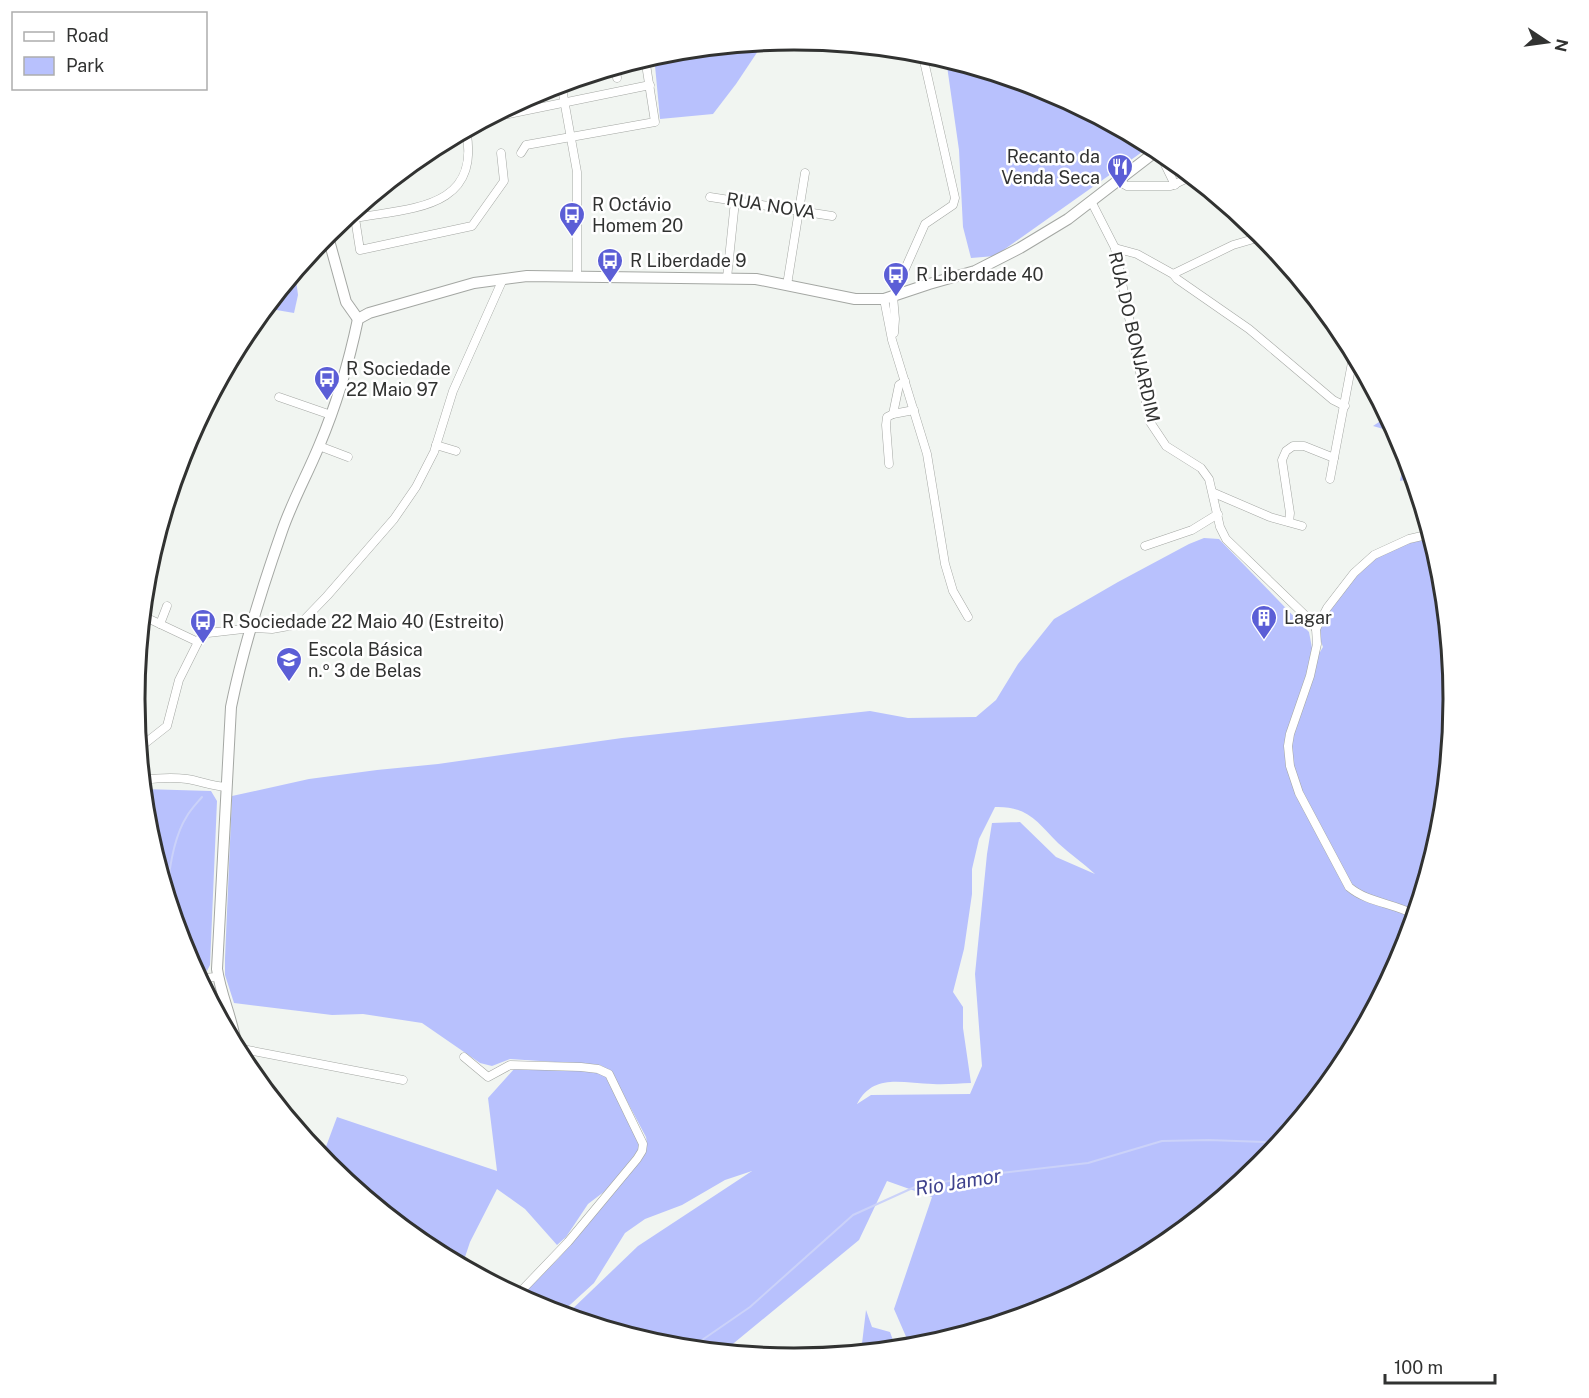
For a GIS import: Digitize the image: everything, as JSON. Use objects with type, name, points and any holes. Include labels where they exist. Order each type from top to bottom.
[{"type":"street","points":[[924,63],[955,198],[953,205],[925,224],[888,297],[895,319],[893,343],[929,465],[945,564],[953,591],[968,617]]},
{"type":"street","points":[[521,153],[526,145],[655,122],[647,67]]},
{"type":"street","points":[[516,112],[650,86]]},
{"type":"street","points":[[563,93],[577,172],[577,277]]},
{"type":"street","points":[[359,217],[433,203],[445,197],[464,177],[470,151],[468,138]]},
{"type":"street","points":[[355,221],[360,250],[472,226],[504,181],[501,153]]},
{"type":"street","points":[[231,1022],[218,981],[231,707],[239,668],[282,531],[331,415],[358,319],[369,313],[464,286],[527,276],[756,279],[855,299],[888,297],[975,271],[1020,248],[1068,219],[1151,156]]},
{"type":"street","points":[[1167,168],[1175,185]]},
{"type":"street","points":[[787,285],[805,173]]},
{"type":"street","points":[[1118,181],[1127,186],[1152,187],[1175,185],[1184,180]]},
{"type":"street","name":"RUA NOVA","points":[[710,197],[832,216]]},
{"type":"street","points":[[728,278],[735,201]]},
{"type":"street","name":"RUA DO BONJARDIM","points":[[1091,201],[1115,248],[1150,422],[1166,446],[1201,468],[1209,479],[1220,527],[1226,539],[1311,621],[1316,629]]},
{"type":"street","points":[[1173,274],[1233,245],[1253,239]]},
{"type":"street","points":[[329,246],[346,302],[358,319]]},
{"type":"street","points":[[1115,248],[1137,254],[1173,274],[1250,329],[1333,400],[1345,406]]},
{"type":"street","points":[[146,742],[167,726],[179,680],[200,638],[208,633],[252,627],[272,629],[300,624],[394,519],[416,487],[436,445],[453,391],[503,279]]},
{"type":"street","points":[[1330,479],[1352,365]]},
{"type":"street","points":[[894,414],[899,385],[904,381]]},
{"type":"street","points":[[279,397],[331,415]]},
{"type":"street","points":[[889,464],[887,417],[914,410]]},
{"type":"street","points":[[436,445],[456,451]]},
{"type":"street","points":[[319,446],[348,457]]},
{"type":"street","points":[[1289,522],[1290,513],[1282,460],[1286,451],[1293,446],[1304,446],[1334,458]]},
{"type":"street","points":[[1214,493],[1270,517],[1302,526]]},
{"type":"street","points":[[1145,546],[1192,530],[1218,514]]},
{"type":"street","points":[[1409,911],[1358,894],[1349,887],[1299,793],[1290,766],[1288,746],[1310,676],[1317,644],[1316,629],[1327,608],[1354,573],[1374,555],[1409,539],[1423,536]]},
{"type":"street","points":[[160,624],[167,606]]},
{"type":"street","points":[[150,619],[198,642]]},
{"type":"street","points":[[150,779],[165,777],[226,787]]},
{"type":"street","points":[[209,980],[218,981]]},
{"type":"street","points":[[211,985],[218,981]]},
{"type":"street","points":[[226,1012],[230,1017]]},
{"type":"street","points":[[249,1051],[403,1080]]},
{"type":"street","points":[[464,1058],[488,1077],[510,1065],[581,1067],[598,1069],[609,1074],[643,1144],[637,1159],[568,1242],[523,1289]]},
{"type":"green space","points":[[758,51],[713,114],[660,119],[655,65],[710,55]]},
{"type":"green space","points":[[947,68],[1003,84],[1043,99],[1082,116],[1143,152],[995,256],[971,258],[963,227],[959,150]]},
{"type":"green space","points":[[296,283],[298,295],[294,313],[275,310]]},
{"type":"green space","points":[[1381,421],[1385,430],[1373,426]]},
{"type":"green space","points":[[1402,469],[1406,480],[1400,481]]},
{"type":"green space","points":[[1204,538],[1219,539],[1309,632],[1312,648],[1320,652],[1323,647],[1317,631],[1333,604],[1353,578],[1364,567],[1390,550],[1424,539],[1432,572],[1443,657],[1443,741],[1432,826],[1410,908],[1377,986],[1335,1060],[1283,1127],[1223,1187],[1155,1239],[1082,1282],[1003,1314],[963,1326],[907,1338],[894,1309],[932,1197],[887,1181],[859,1240],[731,1345],[668,1336],[586,1314],[572,1309],[638,1246],[752,1171],[725,1180],[682,1205],[645,1219],[625,1233],[594,1283],[568,1307],[526,1290],[558,1259],[642,1158],[646,1150],[646,1137],[611,1071],[600,1065],[510,1059],[492,1066],[480,1063],[422,1023],[363,1014],[332,1015],[234,1003],[225,975],[232,796],[309,779],[438,764],[622,738],[870,711],[908,718],[976,717],[996,700],[1018,664],[1054,619],[1189,544]],"holes":[[[995,807],[1016,809],[1038,822],[1058,843],[1095,874],[1056,857],[1020,822],[992,823],[975,974],[982,1066],[970,1094],[871,1095],[857,1104],[872,1087],[890,1082],[971,1083],[963,1028],[963,1007],[953,992],[964,949],[972,894],[972,869],[979,839]]]},
{"type":"green space","points":[[152,789],[211,791],[217,801],[210,965],[207,971],[179,908],[167,867],[157,826]]},
{"type":"green space","points":[[515,1068],[597,1071],[610,1082],[639,1144],[639,1149],[605,1191],[588,1204],[566,1237],[557,1245],[525,1209],[497,1189],[470,1242],[465,1258],[399,1214],[366,1187],[326,1148],[337,1117],[497,1171],[488,1098]]},
{"type":"green space","points":[[866,1310],[872,1327],[890,1332],[893,1341],[862,1345]]},
{"type":"waterway","points":[[169,875],[175,843],[182,824],[202,797]]},
{"type":"waterway","name":"Rio Jamor","points":[[700,1341],[750,1307],[853,1215],[917,1186],[1088,1163],[1162,1141],[1209,1140],[1268,1143]]},
{"type":"place","name":"Recanto da Venda Seca","points":[[1120,190]]},
{"type":"place","name":"R Octávio Homem 20","points":[[572,238]]},
{"type":"place","name":"R Liberdade 9","points":[[610,284]]},
{"type":"place","name":"R Liberdade 40","points":[[896,298]]},
{"type":"place","name":"R Sociedade 22 Maio 97","points":[[327,402]]},
{"type":"place","name":"Lagar","points":[[1264,641]]},
{"type":"place","name":"R Sociedade 22 Maio 40 (Estreito)","points":[[203,645]]},
{"type":"place","name":"Escola Básica n.º 3 de Belas","points":[[289,683]]}]
